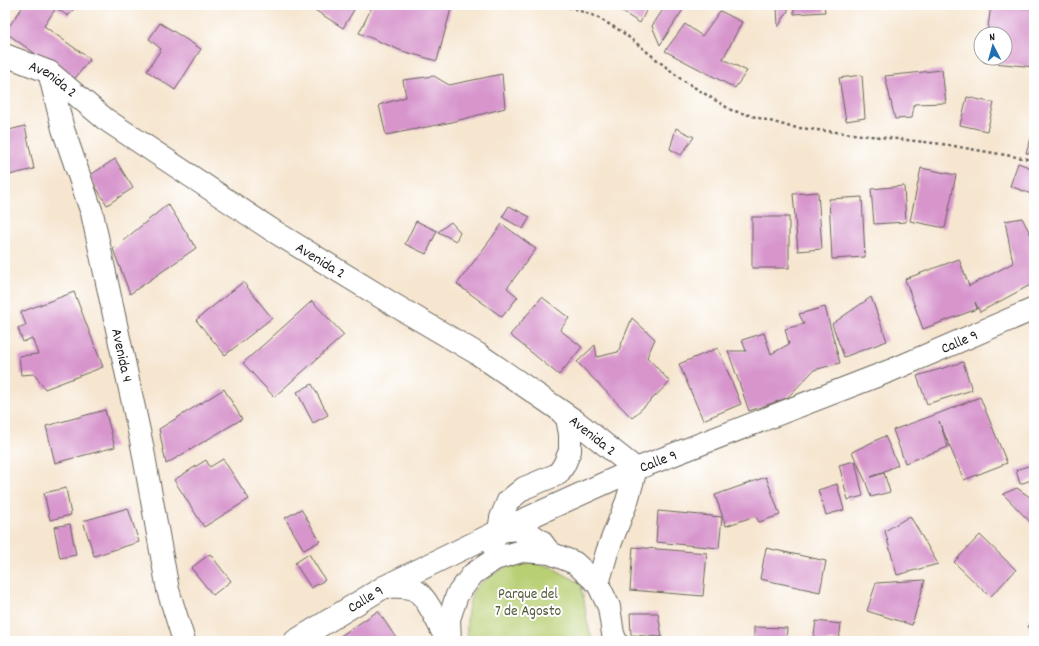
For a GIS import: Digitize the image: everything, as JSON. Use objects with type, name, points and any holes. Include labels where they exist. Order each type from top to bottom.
[{"type":"street","name":"Avenida 2","points":[[5,54],[49,72],[105,119],[272,230],[391,304],[478,354],[574,420],[636,469]]},
{"type":"street","name":"Avenida 4","points":[[49,72],[63,129],[92,213],[142,445],[168,590],[184,641]]},
{"type":"street","name":"Calle 9","points":[[295,641],[384,587],[499,531],[636,469],[892,370],[1034,308]]},
{"type":"street","points":[[488,563],[494,540],[499,531],[501,518],[508,501],[524,488],[558,474],[564,465],[570,451],[570,434],[567,418],[562,413]]},
{"type":"street","points":[[598,584],[602,567],[612,539],[628,501],[636,469]]},
{"type":"street","points":[[499,531],[518,529],[524,533],[532,535],[541,542],[550,553]]},
{"type":"street","points":[[448,641],[450,619],[457,595],[474,574],[495,558],[522,551],[550,553],[575,563],[598,584],[609,607],[613,634],[616,641]]},
{"type":"street","points":[[384,587],[406,587],[416,590],[424,599],[448,641]]},
{"type":"path","points":[[563,5],[595,16],[621,31],[681,79],[731,110],[791,127],[942,144],[1034,160]]},
{"type":"green space","name":"Parque del 7 de Agosto","points":[[530,562],[551,567],[580,583],[587,622],[593,641],[469,641],[467,636],[468,614],[470,600],[475,589],[488,578],[505,568],[515,564]]},
{"type":"building","points":[[24,5],[77,5],[68,16],[56,8],[44,26],[90,59],[73,81],[5,32]]},
{"type":"building","points":[[307,5],[357,5],[343,28]]},
{"type":"building","points":[[373,5],[452,5],[437,61],[402,51],[359,33]]},
{"type":"building","points":[[611,5],[649,5],[640,23]]},
{"type":"building","points":[[666,5],[686,5],[660,45],[652,26]]},
{"type":"building","points":[[777,5],[788,5],[788,11],[778,27]]},
{"type":"building","points":[[794,5],[824,5],[825,12],[794,14]]},
{"type":"building","points":[[991,5],[1034,9],[1034,67],[1013,65],[1013,26],[988,26]]},
{"type":"building","points":[[720,11],[742,22],[723,59],[747,71],[735,88],[665,51],[685,24],[702,36]]},
{"type":"building","points":[[160,23],[201,49],[175,90],[147,71],[161,49],[149,39]]},
{"type":"building","points":[[942,70],[946,103],[914,104],[912,118],[895,119],[885,76]]},
{"type":"building","points":[[502,74],[505,108],[452,122],[386,135],[379,105],[406,97],[403,80],[434,76],[449,85]]},
{"type":"building","points":[[862,75],[865,118],[846,121],[839,78]]},
{"type":"building","points":[[967,97],[994,103],[987,131],[960,125]]},
{"type":"building","points":[[25,126],[34,169],[5,176],[5,131]]},
{"type":"building","points":[[676,128],[694,137],[681,155],[670,149]]},
{"type":"building","points":[[1034,130],[1034,155],[1026,153]]},
{"type":"building","points":[[115,159],[133,188],[107,205],[89,176]]},
{"type":"building","points":[[1018,163],[1034,169],[1034,195],[1010,186]]},
{"type":"building","points":[[921,168],[956,175],[945,228],[910,221]]},
{"type":"building","points":[[904,186],[906,222],[874,224],[871,189]]},
{"type":"building","points":[[818,192],[822,249],[798,251],[793,194]]},
{"type":"building","points":[[862,197],[865,257],[832,259],[829,199]]},
{"type":"building","points":[[168,204],[196,248],[130,294],[113,249]]},
{"type":"building","points":[[509,206],[530,217],[523,229],[502,217]]},
{"type":"building","points":[[752,217],[789,217],[789,268],[752,268]]},
{"type":"building","points":[[1022,218],[1034,241],[1034,283],[980,312],[975,302],[977,309],[923,329],[905,279],[959,259],[969,286],[1013,263],[1005,221]]},
{"type":"building","points":[[416,221],[437,231],[426,254],[405,244]]},
{"type":"building","points":[[451,222],[460,232],[456,241],[438,232]]},
{"type":"building","points":[[502,224],[536,249],[507,288],[518,297],[502,317],[457,284]]},
{"type":"building","points":[[243,282],[272,318],[225,355],[196,320]]},
{"type":"building","points":[[74,292],[103,367],[45,389],[34,374],[21,375],[19,356],[38,354],[32,338],[23,342],[18,328],[26,325],[21,312]]},
{"type":"building","points":[[542,297],[569,318],[560,330],[582,347],[559,375],[510,335]]},
{"type":"building","points":[[871,297],[887,341],[844,357],[832,324]]},
{"type":"building","points":[[312,301],[344,335],[274,397],[243,363]]},
{"type":"building","points":[[825,307],[840,363],[814,370],[787,398],[749,411],[728,351],[746,351],[742,340],[764,333],[771,354],[789,344],[785,329],[804,324],[799,314]]},
{"type":"building","points":[[632,318],[655,339],[647,357],[670,382],[632,418],[577,362],[595,345],[597,357],[618,352]]},
{"type":"building","points":[[718,348],[741,404],[703,420],[679,364]]},
{"type":"building","points":[[963,362],[972,390],[927,404],[917,376]]},
{"type":"building","points":[[312,384],[328,415],[313,423],[297,392]]},
{"type":"building","points":[[224,389],[242,419],[166,464],[159,429]]},
{"type":"building","points":[[980,397],[1007,463],[964,480],[939,421],[948,447],[905,463],[893,430]]},
{"type":"building","points":[[105,410],[115,447],[55,463],[46,426]]},
{"type":"building","points":[[885,436],[898,465],[871,477],[884,473],[890,492],[871,497],[852,452]]},
{"type":"building","points":[[223,459],[249,499],[204,527],[174,480],[206,460],[210,467]]},
{"type":"building","points":[[855,461],[863,496],[848,500],[839,465]]},
{"type":"building","points":[[1034,464],[1034,479],[1020,484],[1016,470]]},
{"type":"building","points":[[766,477],[780,515],[759,522],[755,516],[726,526],[715,495]]},
{"type":"building","points":[[837,484],[844,510],[826,515],[818,490]]},
{"type":"building","points":[[66,488],[71,515],[50,520],[44,493]]},
{"type":"building","points":[[1017,488],[1034,500],[1034,521],[1032,524],[1003,494]]},
{"type":"building","points":[[128,508],[139,542],[94,556],[83,521]]},
{"type":"building","points":[[301,509],[320,541],[304,550],[285,518]]},
{"type":"building","points":[[658,511],[722,517],[719,548],[656,542]]},
{"type":"building","points":[[910,516],[938,564],[897,575],[885,531]]},
{"type":"building","points":[[70,524],[76,555],[60,558],[54,527]]},
{"type":"building","points":[[980,535],[1016,570],[990,597],[954,562]]},
{"type":"building","points":[[633,547],[707,553],[703,596],[630,590]]},
{"type":"building","points":[[766,548],[826,561],[820,592],[760,579]]},
{"type":"building","points":[[210,554],[231,581],[213,595],[191,568]]},
{"type":"building","points":[[309,554],[325,580],[311,588],[295,563]]},
{"type":"building","points":[[925,580],[912,625],[867,611],[876,583]]},
{"type":"building","points":[[378,611],[398,641],[333,641]]},
{"type":"building","points":[[630,613],[658,613],[662,637],[631,635]]},
{"type":"building","points":[[1034,616],[1034,630],[1028,627]]},
{"type":"building","points":[[816,621],[841,624],[839,641],[813,641]]},
{"type":"building","points":[[754,627],[787,628],[786,641],[754,641]]}]
